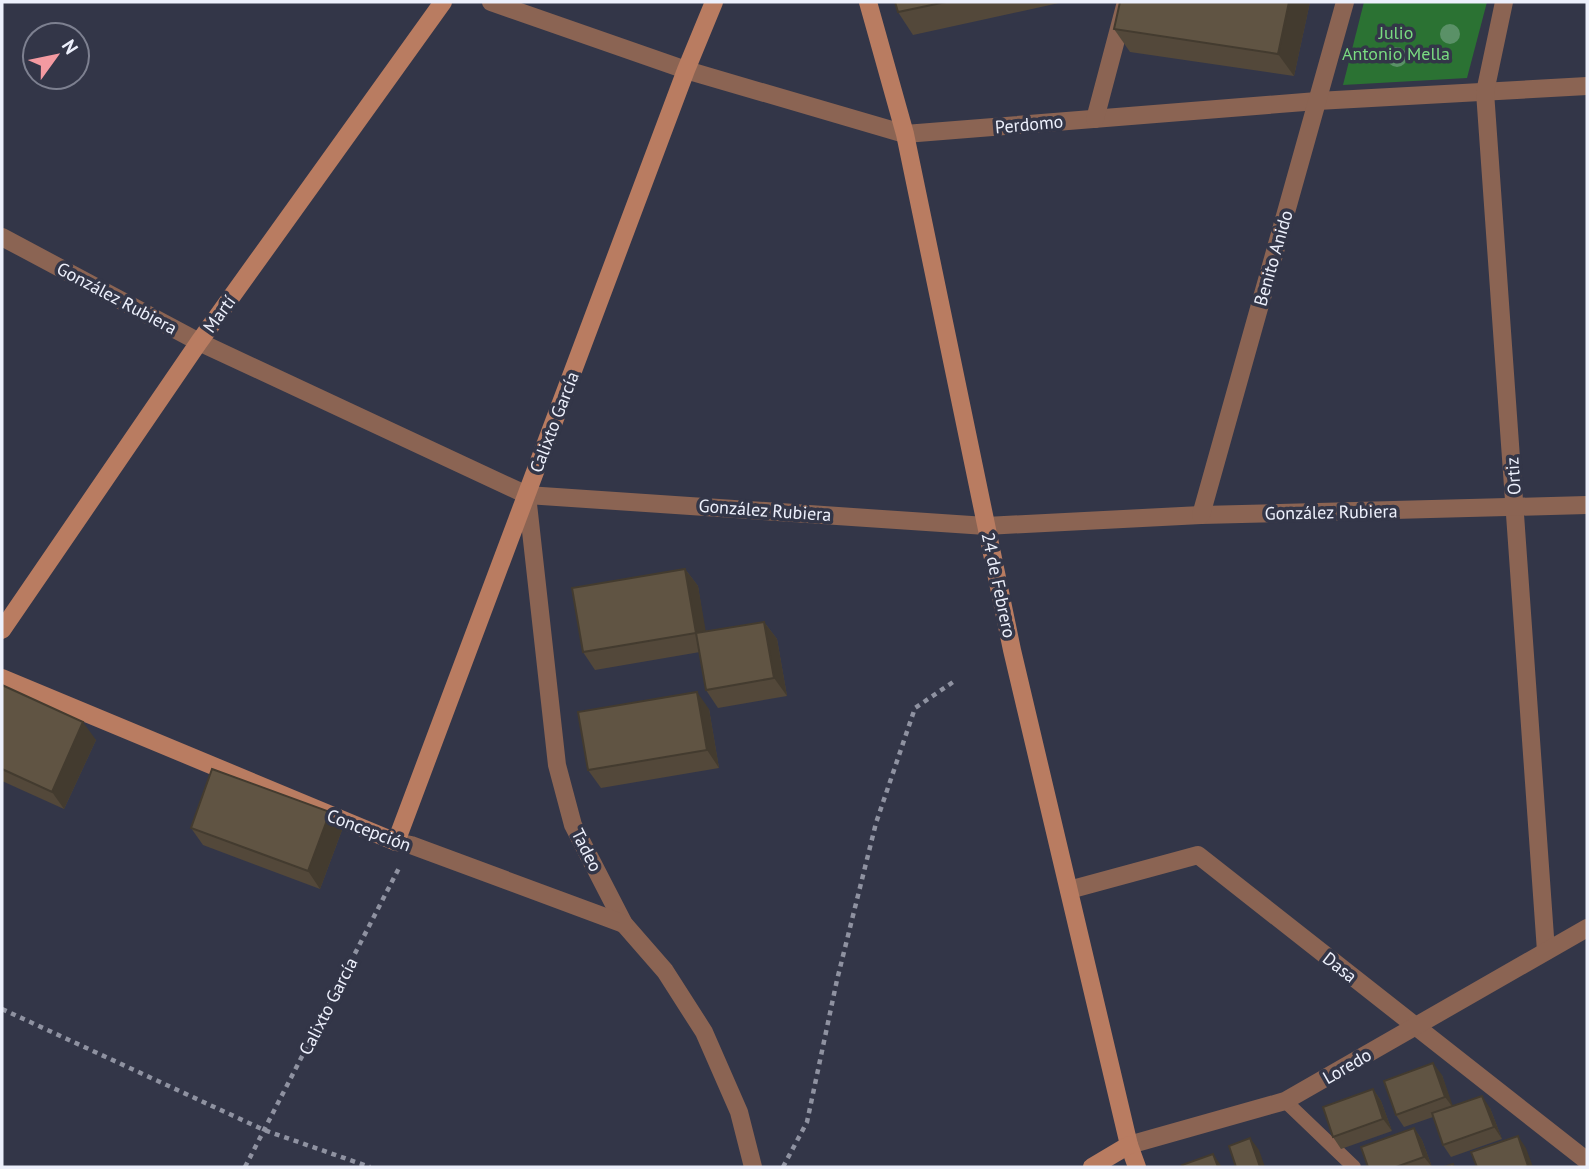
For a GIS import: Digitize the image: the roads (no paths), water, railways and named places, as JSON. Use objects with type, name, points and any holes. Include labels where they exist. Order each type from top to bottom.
[{"type":"main road","name":"Martí","points":[[2,630],[199,342],[443,2]]},
{"type":"main road","name":"Calixto García","points":[[403,844],[527,495],[714,2]]},
{"type":"main road","name":"24 de Febrero","points":[[868,2],[905,134],[1012,650],[1129,1145],[1137,1167]]},
{"type":"main road","name":"Concepción","points":[[2,678],[403,844]]},
{"type":"main road","name":"Loredo","points":[[1092,1167],[1129,1145]]},
{"type":"street","name":"Perdomo","points":[[491,2],[686,71],[905,134],[1317,101],[1587,86]]},
{"type":"street","points":[[1095,119],[1126,2]]},
{"type":"street","name":"Benito Anido","points":[[1201,515],[1345,2]]},
{"type":"street","name":"Ortiz","points":[[1504,2],[1485,92],[1546,951]]},
{"type":"street","name":"González Rubiera","points":[[2,237],[199,342],[527,495],[986,526],[1201,515],[1587,505]]},
{"type":"street","name":"Tadeo","points":[[527,495],[557,765],[573,825],[624,924],[664,971],[704,1032],[739,1112],[753,1167]]},
{"type":"street","name":"Concepción","points":[[403,844],[624,924]]},
{"type":"street","name":"Dasa","points":[[1069,890],[1198,855],[1587,1161]]},
{"type":"street","name":"Loredo","points":[[1129,1145],[1285,1101],[1587,928]]},
{"type":"lane","points":[[1285,1101],[1354,1167]]},
{"type":"park label","name":"Julio Antonio Mella","points":[[1396,42]]}]
